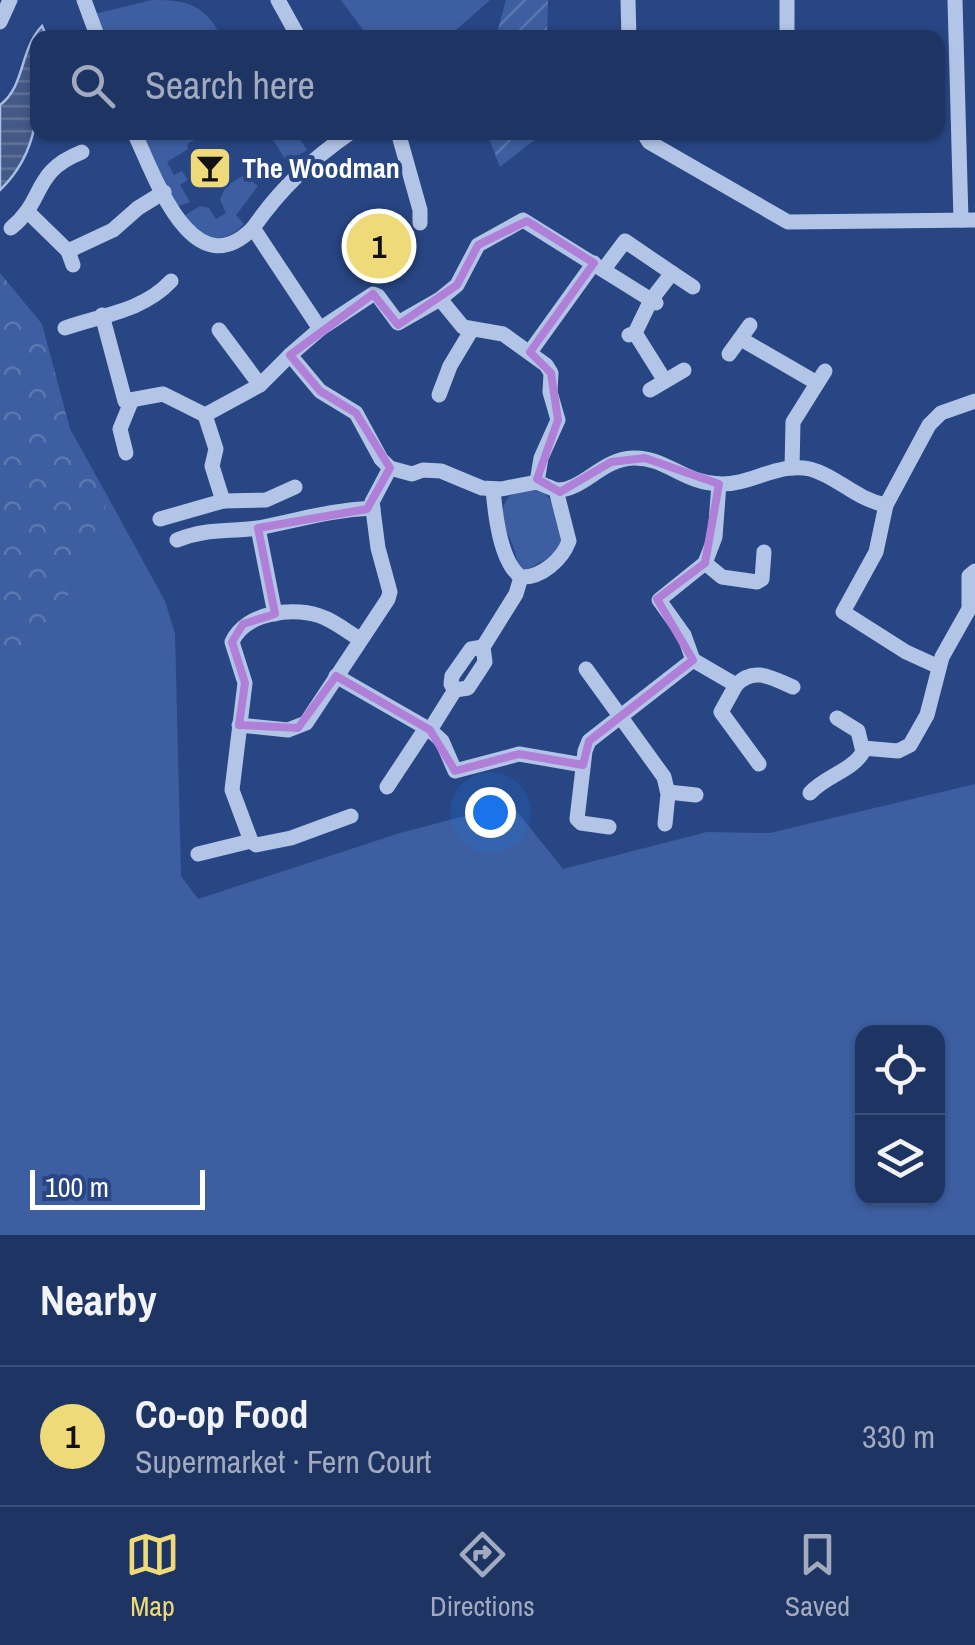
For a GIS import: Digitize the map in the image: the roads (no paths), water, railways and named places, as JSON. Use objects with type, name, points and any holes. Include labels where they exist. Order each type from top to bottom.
[{"type":"street","points":[[0,22],[10,0]]},
{"type":"street","points":[[84,0],[95,30]]},
{"type":"street","points":[[278,0],[295,30]]},
{"type":"street","points":[[628,0],[629,30]]},
{"type":"street","points":[[787,0],[787,30]]},
{"type":"street","points":[[648,140],[788,222],[968,220],[955,0]]},
{"type":"street","points":[[138,140],[191,236],[202,244],[228,246],[254,228],[288,181],[339,140]]},
{"type":"street","points":[[400,140],[420,223]]},
{"type":"street","points":[[11,228],[28,212],[50,170],[82,152]]},
{"type":"street","points":[[28,212],[70,258],[164,192]]},
{"type":"street","points":[[204,415],[260,385],[320,329],[372,294],[378,296],[398,323],[440,299],[457,285],[478,245],[524,220],[654,302]]},
{"type":"street","points":[[254,228],[320,329]]},
{"type":"street","points":[[530,352],[599,266],[625,241],[693,287]]},
{"type":"street","points":[[665,381],[632,334],[672,273]]},
{"type":"street","points":[[64,328],[134,307],[171,281]]},
{"type":"street","points":[[440,299],[456,320],[472,331],[503,334],[546,364],[558,420],[542,456],[537,482]]},
{"type":"street","points":[[102,315],[122,397],[131,402],[162,394],[204,415],[216,449],[212,466],[222,501]]},
{"type":"street","points":[[219,330],[260,385]]},
{"type":"street","points":[[439,395],[450,366],[472,331]]},
{"type":"street","points":[[729,354],[746,332],[821,377],[793,422],[792,468]]},
{"type":"street","points":[[290,356],[320,391],[356,413],[380,459],[390,468],[412,474],[441,471],[494,490],[537,482],[556,490],[572,487],[597,469],[627,458],[657,461],[688,479],[719,484],[736,484],[792,468],[820,473],[859,498],[886,505]]},
{"type":"street","points":[[650,390],[684,370]]},
{"type":"street","points":[[938,667],[906,652],[843,612],[876,552],[886,505],[929,426],[941,413],[975,401]]},
{"type":"street","points":[[126,454],[120,424],[131,402]]},
{"type":"street","points":[[239,724],[288,730],[306,722],[390,592],[378,548],[373,498],[390,468]]},
{"type":"street","points":[[719,484],[715,536],[705,563],[659,600],[684,636],[693,660],[736,684]]},
{"type":"street","points":[[160,519],[222,501],[266,500],[295,488]]},
{"type":"street","points":[[494,490],[497,530],[510,566],[520,576],[532,577],[565,551],[568,530],[556,490]]},
{"type":"street","points":[[176,540],[226,528],[258,528],[329,510],[373,508]]},
{"type":"street","points":[[258,528],[275,614]]},
{"type":"street","points":[[705,563],[722,577],[757,582],[762,579],[764,552]]},
{"type":"street","points":[[864,748],[898,751],[910,745],[927,716],[938,667],[970,622],[970,573],[975,571]]},
{"type":"street","points":[[387,787],[455,690],[450,680],[471,648],[483,648],[510,605],[520,576]]},
{"type":"street","points":[[350,816],[274,842],[251,841],[232,790],[245,683],[232,642],[243,624],[275,614],[325,618],[360,640]]},
{"type":"street","points":[[609,827],[577,819],[589,741],[693,660]]},
{"type":"street","points":[[586,669],[664,777],[668,792],[664,824]]},
{"type":"street","points":[[759,764],[721,712],[744,676],[758,673],[793,686]]},
{"type":"street","points":[[336,676],[428,729],[442,741],[455,771],[519,754],[584,765]]},
{"type":"street","points":[[810,793],[820,782],[860,758],[864,748],[858,732],[837,718]]},
{"type":"street","points":[[668,792],[696,796]]},
{"type":"street","points":[[198,854],[251,841]]},
{"type":"place","name":"The Woodman","points":[[210,168]]},
{"type":"place","name":"Co-op Food","points":[[379,246]]}]
